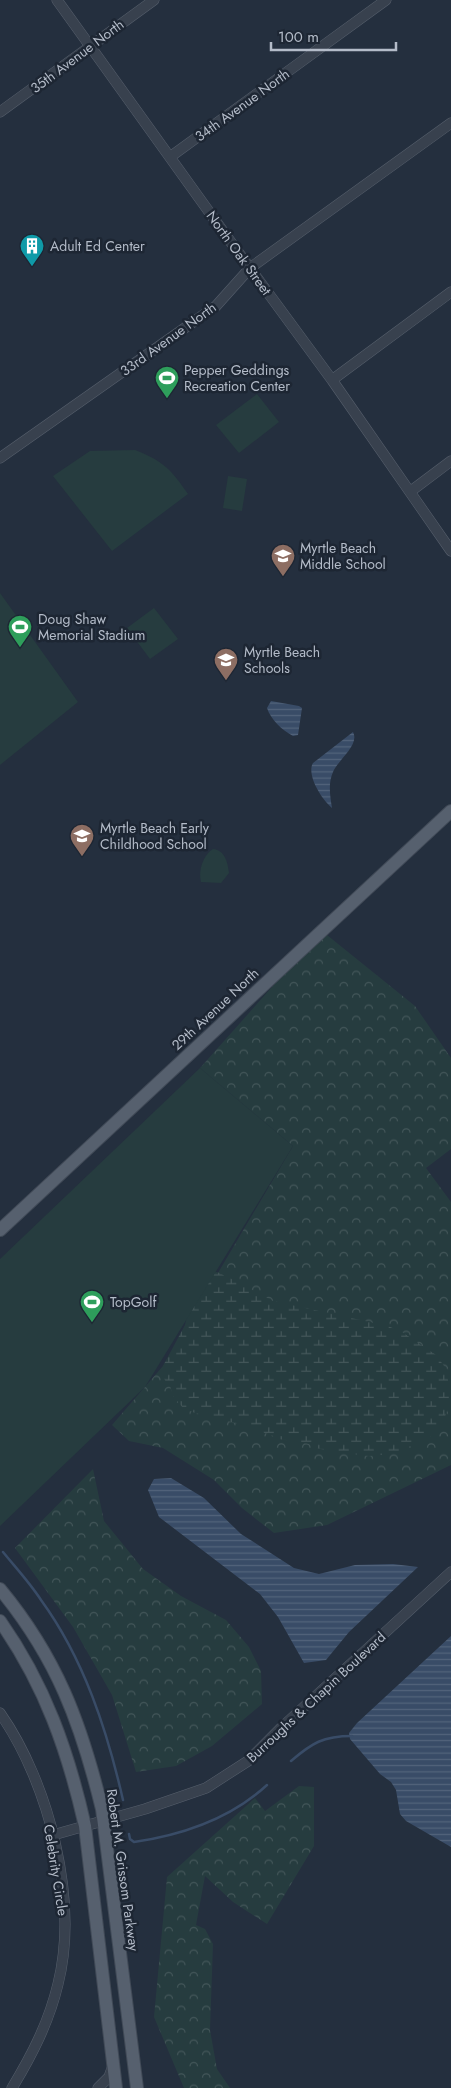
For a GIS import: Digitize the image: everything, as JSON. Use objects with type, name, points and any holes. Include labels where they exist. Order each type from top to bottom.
[{"type":"main road","name":"29th Avenue North","points":[[0,1230],[451,811]]},
{"type":"main road","name":"Robert M. Grissom Parkway","points":[[0,1588],[31,1630],[53,1668],[68,1698],[92,1768],[103,1821],[137,2088]]},
{"type":"main road","points":[[0,1621],[26,1661],[49,1708],[68,1760],[85,1826],[116,2088]]},
{"type":"street","name":"North Oak Street","points":[[57,0],[332,380],[451,551]]},
{"type":"street","name":"35th Avenue North","points":[[0,112],[154,0]]},
{"type":"street","name":"34th Avenue North","points":[[170,157],[386,0]]},
{"type":"street","name":"33rd Avenue North","points":[[0,458],[216,306],[250,268],[451,123]]},
{"type":"street","points":[[332,380],[451,292]]},
{"type":"street","points":[[411,491],[451,461]]},
{"type":"street","name":"North Oak Street","points":[[420,506],[451,537]]},
{"type":"street","name":"Burroughs & Chapin Boulevard","points":[[53,1834],[145,1810],[206,1788],[248,1761],[281,1728],[451,1572]]},
{"type":"street","name":"Celebrity Circle","points":[[0,1713],[18,1740],[31,1766],[53,1834],[64,1899],[65,1932],[58,1984],[44,2028],[17,2086]]},
{"type":"street","points":[[98,2088],[109,2077],[113,2065]]},
{"type":"green space","points":[[257,394],[279,422],[239,453],[216,425]]},
{"type":"green space","points":[[135,450],[160,462],[176,478],[188,494],[112,551],[53,476],[90,451]]},
{"type":"green space","points":[[228,476],[247,479],[242,511],[223,508]]},
{"type":"green space","name":"Doug Shaw Memorial Stadium","points":[[0,593],[78,702],[0,765]]},
{"type":"green space","points":[[154,608],[178,639],[150,659],[127,628]]},
{"type":"green space","points":[[213,849],[223,854],[227,861],[229,873],[221,883],[201,882],[202,864],[206,855]]},
{"type":"green space","points":[[322,931],[415,1006],[451,1058],[451,1149],[426,1168],[451,1202],[451,1465],[327,1525],[274,1533],[242,1508],[214,1480],[163,1448],[129,1441],[112,1425],[163,1366],[293,1146],[200,1068]]},
{"type":"green space","name":"TopGolf","points":[[200,1068],[293,1146],[145,1387],[0,1526],[0,1259]]},
{"type":"green space","points":[[202,1271],[217,1272],[273,1301],[388,1326],[402,1332],[436,1355],[447,1370],[450,1403],[443,1422],[428,1439],[391,1454],[369,1456],[335,1452],[316,1448],[310,1444],[279,1439],[222,1419],[195,1413],[183,1408],[173,1396],[169,1382],[166,1382],[162,1375],[163,1366],[185,1325],[196,1275]]},
{"type":"green space","points":[[93,1469],[104,1521],[143,1569],[181,1596],[226,1620],[249,1647],[261,1671],[262,1704],[212,1746],[176,1766],[136,1772],[112,1695],[73,1627],[15,1548]]},
{"type":"green space","points":[[299,1786],[314,1787],[314,1846],[267,1924],[233,1902],[205,1876],[196,1925],[205,1929],[213,1944],[210,2030],[217,2069],[230,2088],[184,2088],[154,2017],[167,1877],[255,1798],[265,1811]]},
{"type":"water","points":[[271,701],[302,708],[298,735],[293,736],[289,734],[274,721],[267,708]]},
{"type":"water","points":[[353,732],[354,742],[331,776],[332,808],[316,787],[311,768],[313,763]]},
{"type":"water","points":[[171,1478],[204,1498],[241,1534],[294,1568],[319,1574],[355,1565],[393,1564],[418,1567],[349,1632],[326,1660],[304,1663],[278,1617],[260,1594],[159,1517],[148,1490],[154,1479]]},
{"type":"water","points":[[451,1636],[451,1847],[406,1821],[400,1814],[396,1790],[391,1782],[380,1774],[350,1739],[349,1733],[357,1723]]},
{"type":"waterway","points":[[3,1552],[32,1588],[70,1646],[82,1671],[101,1722],[123,1800]]},
{"type":"waterway","points":[[291,1761],[312,1745],[325,1739],[352,1736]]},
{"type":"waterway","points":[[129,1834],[130,1839],[134,1842],[170,1835],[205,1824],[253,1797],[267,1785]]},
{"type":"place","name":"Adult Ed Center","points":[[32,267]]},
{"type":"place","name":"Pepper Geddings Recreation Center","points":[[167,399]]},
{"type":"place","name":"Myrtle Beach Middle School","points":[[283,577]]},
{"type":"place","name":"Doug Shaw Memorial Stadium","points":[[20,648]]},
{"type":"place","name":"Myrtle Beach Schools","points":[[226,681]]},
{"type":"place","name":"Myrtle Beach Early Childhood School","points":[[82,857]]},
{"type":"place","name":"TopGolf","points":[[92,1323]]}]
